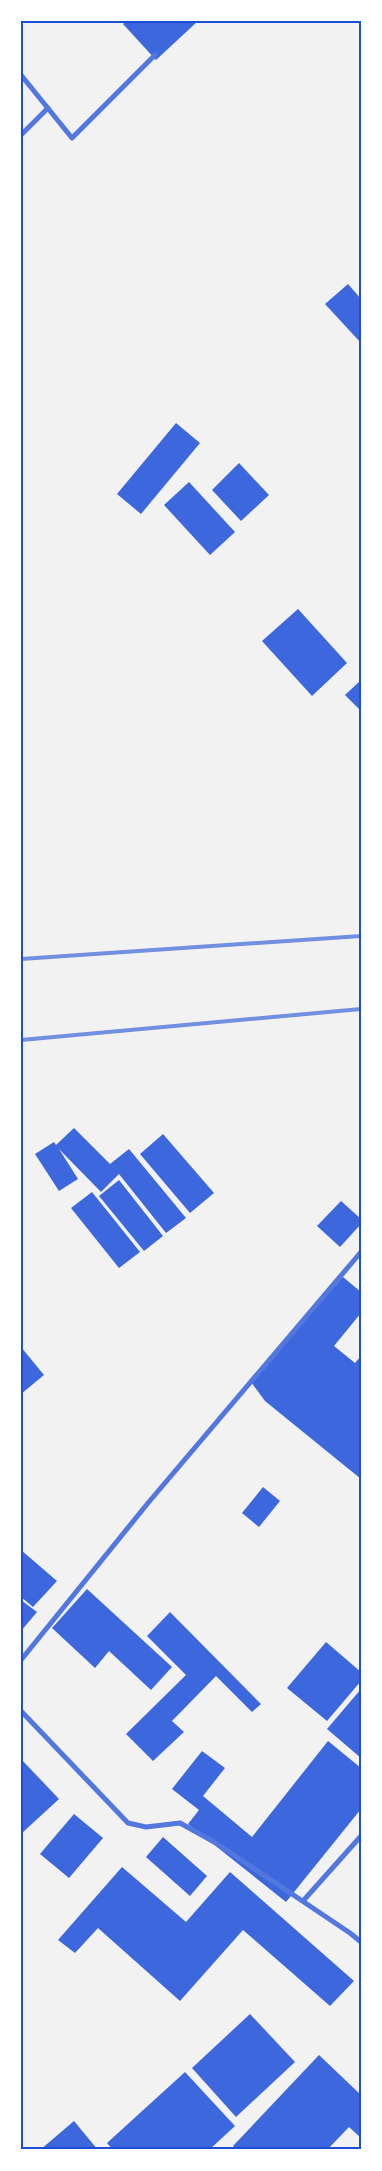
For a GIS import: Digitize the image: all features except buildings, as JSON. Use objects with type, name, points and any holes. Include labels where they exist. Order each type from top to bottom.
[{"type":"street","points":[[21,75],[72,138],[155,55]]},
{"type":"street","points":[[21,134],[48,108]]},
{"type":"street","points":[[21,1660],[148,1503],[361,1252]]},
{"type":"street","points":[[21,1711],[128,1823],[146,1827],[180,1823],[216,1843],[361,1942]]},
{"type":"street","points":[[303,1901],[361,1836]]},
{"type":"railway","points":[[21,959],[361,936]]},
{"type":"railway","points":[[21,1040],[361,1009]]}]
